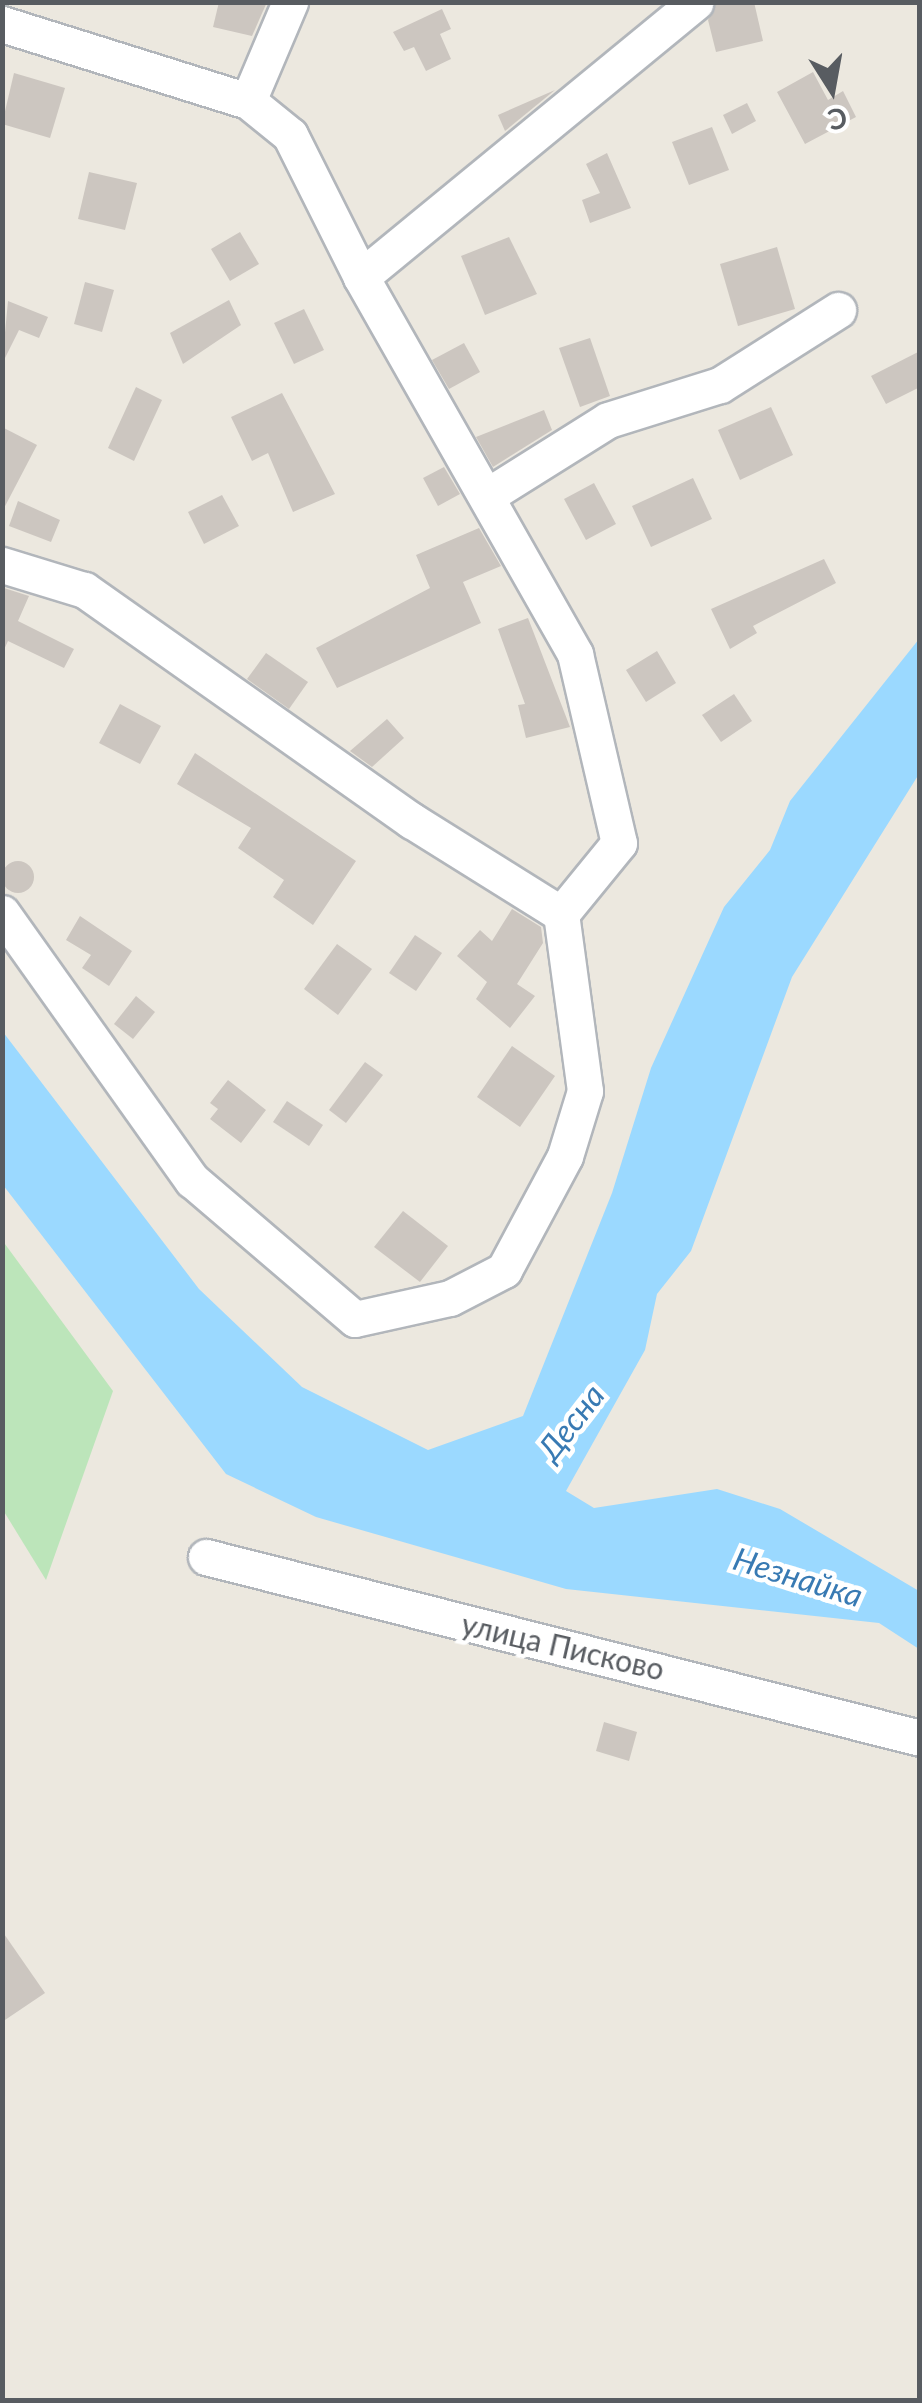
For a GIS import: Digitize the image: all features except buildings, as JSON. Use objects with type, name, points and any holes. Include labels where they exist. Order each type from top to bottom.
[{"type":"street","points":[[248,102],[290,2]]},
{"type":"street","points":[[361,276],[696,2]]},
{"type":"street","points":[[2,24],[248,102],[290,135],[361,276],[490,494],[575,654],[619,843],[561,914]]},
{"type":"street","points":[[490,494],[608,420],[720,385],[838,310]]},
{"type":"street","points":[[2,565],[84,590],[412,821],[561,914],[574,963],[584,1091],[565,1156],[504,1270],[450,1298],[355,1319],[192,1180],[2,913]]},
{"type":"street","name":"улица Писково","points":[[206,1557],[920,1738]]},
{"type":"green space","points":[[2,1240],[113,1391],[46,1580],[3,1510]]},
{"type":"water","points":[[919,639],[919,774],[792,977],[691,1251],[657,1294],[645,1350],[566,1491],[594,1508],[717,1489],[780,1509],[919,1591],[919,1649],[879,1623],[566,1589],[316,1517],[226,1474],[3,1185],[3,1032],[199,1289],[302,1387],[428,1450],[523,1416],[612,1193],[651,1068],[724,907],[770,850],[790,801]]},
{"type":"water label","name":"Десна","points":[[571,1422]]},
{"type":"water label","name":"Незнайка","points":[[798,1577]]}]
